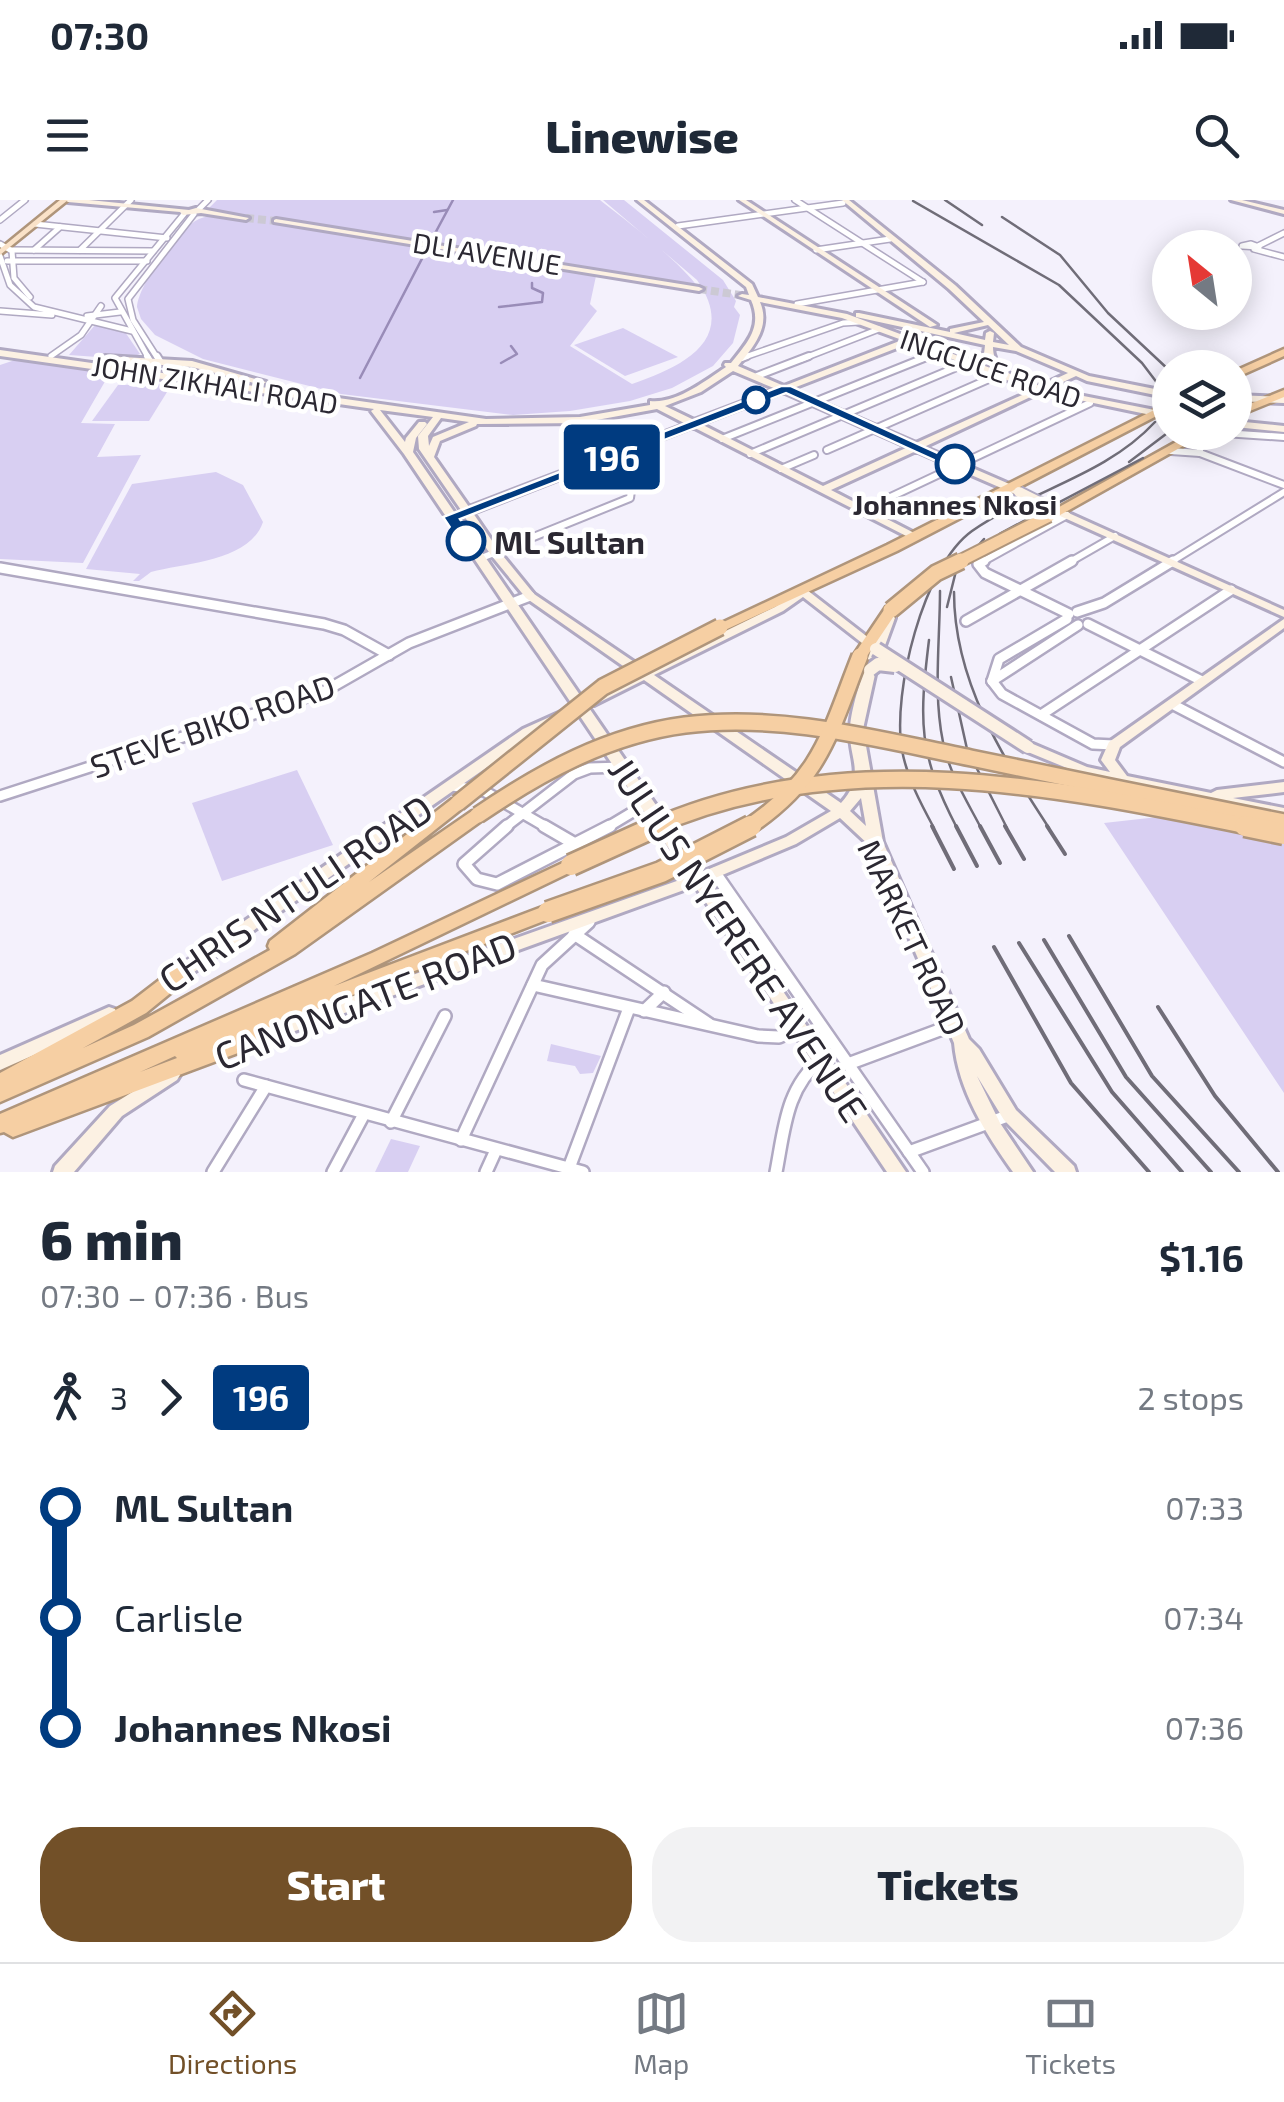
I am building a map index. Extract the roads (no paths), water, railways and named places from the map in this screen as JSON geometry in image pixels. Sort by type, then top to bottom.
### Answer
[{"type":"highway","points":[[1252,367],[1284,352]]},
{"type":"highway","points":[[1252,405],[1284,396]]},
{"type":"highway","points":[[256,966],[456,794],[603,687],[720,627],[803,592],[1014,490],[1150,413]]},
{"type":"highway","points":[[115,1076],[696,856],[771,810],[805,778],[822,754],[891,610],[936,573],[1171,451]]},
{"type":"highway","points":[[0,1093],[140,1031],[334,920],[528,780],[599,745],[672,725],[760,720],[822,728],[1284,822]]},
{"type":"highway","points":[[0,1127],[455,923],[636,832],[728,801],[800,786],[886,778],[961,778],[1044,787],[1284,834]]},
{"type":"highway","points":[[0,1083],[126,1015],[182,973]]},
{"type":"highway","points":[[0,1127],[36,1121],[258,1037]]},
{"type":"main road","points":[[6,255],[35,224],[66,200],[128,203],[246,218]]},
{"type":"main road","points":[[631,200],[673,226]]},
{"type":"main road","points":[[435,415],[486,422],[580,420],[698,390],[742,358],[760,326],[749,295],[640,200]]},
{"type":"main road","points":[[742,200],[939,330]]},
{"type":"main road","points":[[1234,200],[1284,210]]},
{"type":"main road","points":[[1251,200],[1284,210]]},
{"type":"main road","points":[[842,201],[1018,349]]},
{"type":"main road","points":[[186,224],[221,215]]},
{"type":"main road","name":"DLI AVENUE","points":[[276,221],[698,288]]},
{"type":"main road","points":[[947,287],[990,332],[988,354],[1001,376]]},
{"type":"main road","points":[[749,295],[951,332],[1018,349],[1070,373],[1152,401]]},
{"type":"main road","points":[[730,366],[752,326],[749,295]]},
{"type":"main road","name":"INGCUCE ROAD","points":[[749,295],[834,313],[1036,388],[1150,413]]},
{"type":"main road","points":[[908,310],[915,319],[914,333],[920,345]]},
{"type":"main road","points":[[951,332],[984,324]]},
{"type":"main road","points":[[451,517],[908,340]]},
{"type":"main road","name":"JOHN ZIKHALI ROAD","points":[[0,352],[200,365],[252,380],[435,415]]},
{"type":"main road","name":"JOHN ZIKHALI ROAD","points":[[0,352],[435,415]]},
{"type":"main road","points":[[155,361],[169,376]]},
{"type":"main road","points":[[730,366],[876,428],[1284,614]]},
{"type":"main road","points":[[818,488],[1070,373]]},
{"type":"main road","points":[[242,386],[252,380]]},
{"type":"main road","points":[[1252,399],[1265,399]]},
{"type":"main road","points":[[408,452],[411,438],[435,415],[540,419],[654,404],[914,537]]},
{"type":"main road","name":"JULIUS NYERERE AVENUE","points":[[372,408],[384,416],[646,804],[707,876],[800,1028],[897,1172]]},
{"type":"main road","points":[[428,457],[422,439],[435,415]]},
{"type":"main road","points":[[428,457],[432,443],[440,436],[486,422]]},
{"type":"main road","points":[[1252,426],[1284,429]]},
{"type":"main road","name":"MARKET ROAD","points":[[428,457],[534,599],[839,810],[876,844],[962,1044],[973,1054],[1001,1118],[1067,1172]]},
{"type":"main road","points":[[429,484],[444,481]]},
{"type":"main road","points":[[803,592],[907,670],[1054,760],[1124,780],[1284,813]]},
{"type":"main road","name":"CHRIS NTULI ROAD","points":[[0,1063],[88,1025],[182,973],[456,794],[528,732],[780,609],[803,592]]},
{"type":"main road","points":[[517,616],[534,599]]},
{"type":"main road","points":[[1124,780],[1108,760],[1114,745],[1284,623]]},
{"type":"main road","points":[[872,645],[856,741],[876,844]]},
{"type":"main road","points":[[870,670],[888,664],[907,670]]},
{"type":"main road","points":[[839,810],[859,790],[862,764]]},
{"type":"main road","points":[[1199,796],[1284,787]]},
{"type":"main road","name":"CANONGATE ROAD","points":[[62,1172],[102,1123],[137,1094],[258,1037],[707,876],[787,842],[839,810]]},
{"type":"main road","points":[[1001,1118],[1024,1172]]},
{"type":"street","points":[[0,220],[25,200]]},
{"type":"street","points":[[155,361],[130,312],[128,299],[186,224],[199,200]]},
{"type":"street","points":[[155,361],[132,331],[115,298],[153,251],[208,200]]},
{"type":"street","points":[[795,200],[923,282],[797,304]]},
{"type":"street","points":[[673,226],[842,201]]},
{"type":"street","points":[[69,262],[128,203]]},
{"type":"street","points":[[35,224],[175,238]]},
{"type":"street","points":[[34,250],[60,227]]},
{"type":"street","points":[[1284,234],[1256,247],[1284,258]]},
{"type":"street","points":[[816,250],[864,243],[899,249]]},
{"type":"street","points":[[6,255],[34,250],[153,251]]},
{"type":"street","points":[[6,255],[69,262],[154,262]]},
{"type":"street","points":[[6,255],[9,276],[24,295],[58,314]]},
{"type":"street","points":[[121,287],[134,288]]},
{"type":"street","points":[[66,354],[101,306]]},
{"type":"street","points":[[0,311],[95,318],[132,331]]},
{"type":"street","points":[[95,318],[120,312]]},
{"type":"street","points":[[742,358],[843,323],[860,322]]},
{"type":"street","points":[[757,376],[879,329]]},
{"type":"street","points":[[722,439],[938,352]]},
{"type":"street","points":[[750,454],[988,354]]},
{"type":"street","points":[[827,450],[1001,376]]},
{"type":"street","points":[[863,510],[1090,402]]},
{"type":"street","points":[[1200,453],[1200,445],[1224,433],[1284,437]]},
{"type":"street","points":[[1171,451],[1200,453],[1284,489]]},
{"type":"street","points":[[781,469],[814,455]]},
{"type":"street","points":[[479,560],[630,498],[632,494],[626,487],[589,466]]},
{"type":"street","points":[[1114,745],[1098,746],[996,690],[992,681],[997,661],[1071,615],[1104,603],[1284,489]]},
{"type":"street","points":[[1057,513],[978,564],[985,572],[1202,681]]},
{"type":"street","points":[[966,621],[1115,536]]},
{"type":"street","points":[[0,568],[324,624],[344,630],[388,655]]},
{"type":"street","points":[[1040,715],[1231,590]]},
{"type":"street","name":"STEVE BIKO ROAD","points":[[0,796],[324,691],[388,655],[508,604],[534,599]]},
{"type":"street","points":[[992,681],[1085,623],[1104,603]]},
{"type":"street","points":[[1027,642],[1040,650]]},
{"type":"street","points":[[997,661],[1010,668]]},
{"type":"street","points":[[1172,704],[1284,762]]},
{"type":"street","points":[[622,767],[578,772],[465,860],[466,868],[473,876],[496,884],[646,804]]},
{"type":"street","points":[[456,794],[484,791],[574,844]]},
{"type":"street","points":[[707,876],[848,1064],[923,1172]]},
{"type":"street","points":[[461,1140],[550,954],[596,916]]},
{"type":"street","points":[[574,934],[712,1026]]},
{"type":"street","points":[[533,985],[769,1038],[800,1028]]},
{"type":"street","points":[[644,1011],[664,992]]},
{"type":"street","points":[[244,1080],[576,1170],[629,1008]]},
{"type":"street","points":[[391,1122],[445,1016]]},
{"type":"street","points":[[848,1064],[953,1024]]},
{"type":"street","points":[[776,1172],[796,1086],[803,1073],[821,1060]]},
{"type":"street","points":[[213,1172],[266,1086]]},
{"type":"street","points":[[333,1172],[364,1114]]},
{"type":"street","points":[[909,1152],[1001,1118]]},
{"type":"street","points":[[486,1172],[496,1150]]},
{"type":"waterway","points":[[432,239],[453,200]]},
{"type":"waterway","points":[[434,212],[447,210]]},
{"type":"waterway","points":[[360,378],[427,249]]},
{"type":"waterway","points":[[499,307],[542,302],[543,293],[532,288],[532,283]]},
{"type":"waterway","points":[[501,363],[517,354],[511,346]]},
{"type":"tunnel","points":[[246,218],[276,221]]},
{"type":"tunnel","points":[[699,289],[740,295]]},
{"type":"railway","points":[[945,200],[982,225]]},
{"type":"railway","points":[[913,201],[1059,285],[1152,376]]},
{"type":"railway","points":[[1002,217],[1060,255],[1108,313],[1152,354]]},
{"type":"railway","points":[[934,828],[907,771],[900,726],[915,632],[939,572],[972,531],[1114,456],[1152,425]]},
{"type":"railway","points":[[1129,462],[1152,445]]},
{"type":"railway","points":[[979,551],[1001,533],[1143,458]]},
{"type":"railway","points":[[947,607],[956,571],[984,539]]},
{"type":"railway","points":[[940,591],[938,686],[943,742],[954,776],[981,828]]},
{"type":"railway","points":[[954,592],[956,625],[972,687],[998,745],[1049,828]]},
{"type":"railway","points":[[929,640],[925,737],[935,779],[956,826]]},
{"type":"railway","points":[[951,677],[967,749],[1007,828]]},
{"type":"railway","points":[[932,826],[954,869]]},
{"type":"railway","points":[[956,826],[977,866]]},
{"type":"railway","points":[[980,826],[1000,863]]},
{"type":"railway","points":[[1005,826],[1024,859]]},
{"type":"railway","points":[[1047,826],[1065,854]]},
{"type":"railway","points":[[1069,936],[1152,1076],[1239,1172]]},
{"type":"railway","points":[[1044,940],[1126,1077],[1211,1172]]},
{"type":"railway","points":[[1019,943],[1112,1092],[1182,1172]]},
{"type":"railway","points":[[994,947],[1071,1083],[1149,1172]]},
{"type":"railway","points":[[1158,1007],[1215,1096],[1278,1172]]},
{"type":"place","name":"Johannes Nkosi","points":[[955,464]]},
{"type":"place","name":"ML Sultan","points":[[466,541]]}]
